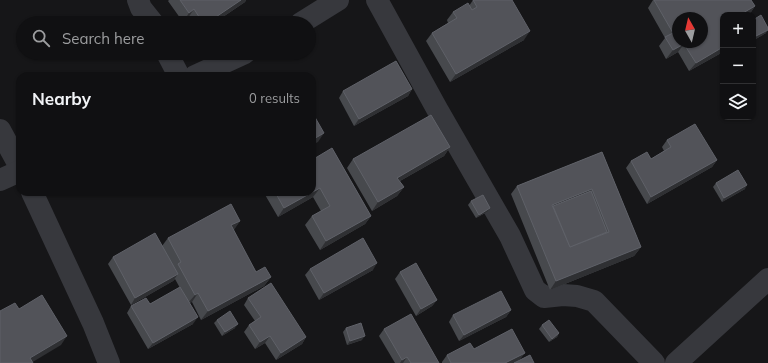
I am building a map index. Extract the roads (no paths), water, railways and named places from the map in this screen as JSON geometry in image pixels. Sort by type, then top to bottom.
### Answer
[{"type":"street","points":[[138,0],[141,8],[147,16]]},
{"type":"street","points":[[312,16],[338,0]]},
{"type":"street","points":[[377,0],[437,109],[510,236],[534,290],[544,297],[563,294],[594,301],[654,363]]},
{"type":"street","points":[[171,60],[177,72]]},
{"type":"street","points":[[204,72],[230,60]]},
{"type":"street","points":[[0,130],[16,160]]},
{"type":"street","points":[[0,180],[16,173]]},
{"type":"street","points":[[34,196],[93,323],[109,363]]},
{"type":"street","points":[[676,363],[768,279]]}]
